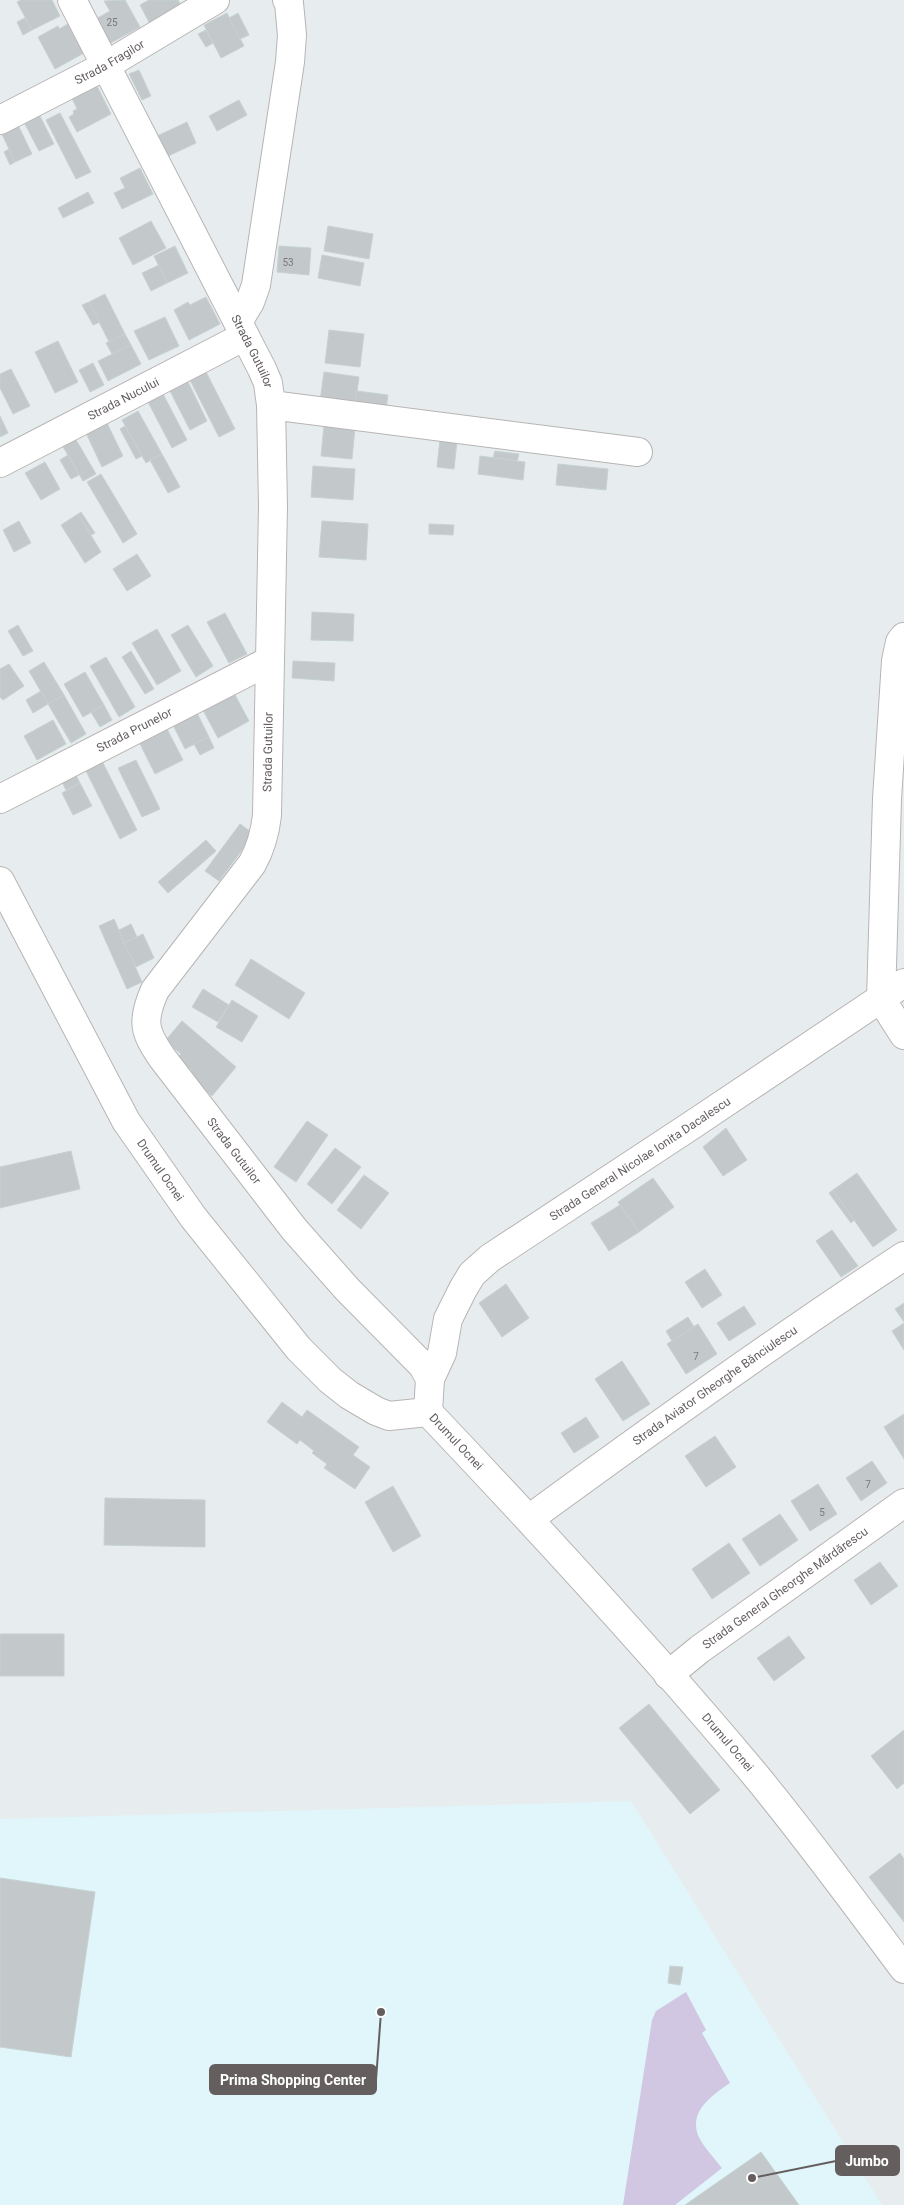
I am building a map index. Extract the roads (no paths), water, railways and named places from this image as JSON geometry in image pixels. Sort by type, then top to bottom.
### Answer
[{"type":"street","name":"Strada Gutuilor","points":[[72,0],[242,329],[268,383],[271,405],[272,506],[267,815],[261,848],[252,864],[155,990],[146,1014],[146,1027],[151,1042],[163,1059],[294,1229],[347,1289],[423,1366],[430,1378]]},
{"type":"street","name":"Strada Fragilor","points":[[0,120],[105,66],[215,0]]},
{"type":"street","points":[[242,329],[256,285],[290,62],[292,35],[287,0]]},
{"type":"street","name":"Strada Nucului","points":[[0,463],[242,329]]},
{"type":"street","points":[[271,405],[638,452]]},
{"type":"street","points":[[904,637],[900,642],[896,661],[896,799],[881,999],[904,1035]]},
{"type":"street","name":"Strada Prunelor","points":[[0,799],[269,660]]},
{"type":"street","name":"Drumul Ocnei","points":[[0,881],[126,1121],[193,1217],[299,1349],[343,1390],[376,1411],[389,1416],[428,1412],[668,1674],[752,1772],[904,1968]]},
{"type":"street","name":"Strada General Nicolae Ionita Dacalescu","points":[[430,1378],[442,1353],[448,1319],[472,1274],[490,1258],[904,983]]},
{"type":"street","name":"Strada Aviator Gheorghe Bănciulescu","points":[[528,1519],[738,1369],[904,1256]]},
{"type":"street","points":[[428,1412],[430,1378]]},
{"type":"street","name":"Strada General Gheorghe Mărdărescu","points":[[668,1674],[904,1503]]},
{"type":"place","name":"Prima Shopping Center","points":[[381,2012]]},
{"type":"place","name":"Jumbo","points":[[752,2178]]}]
